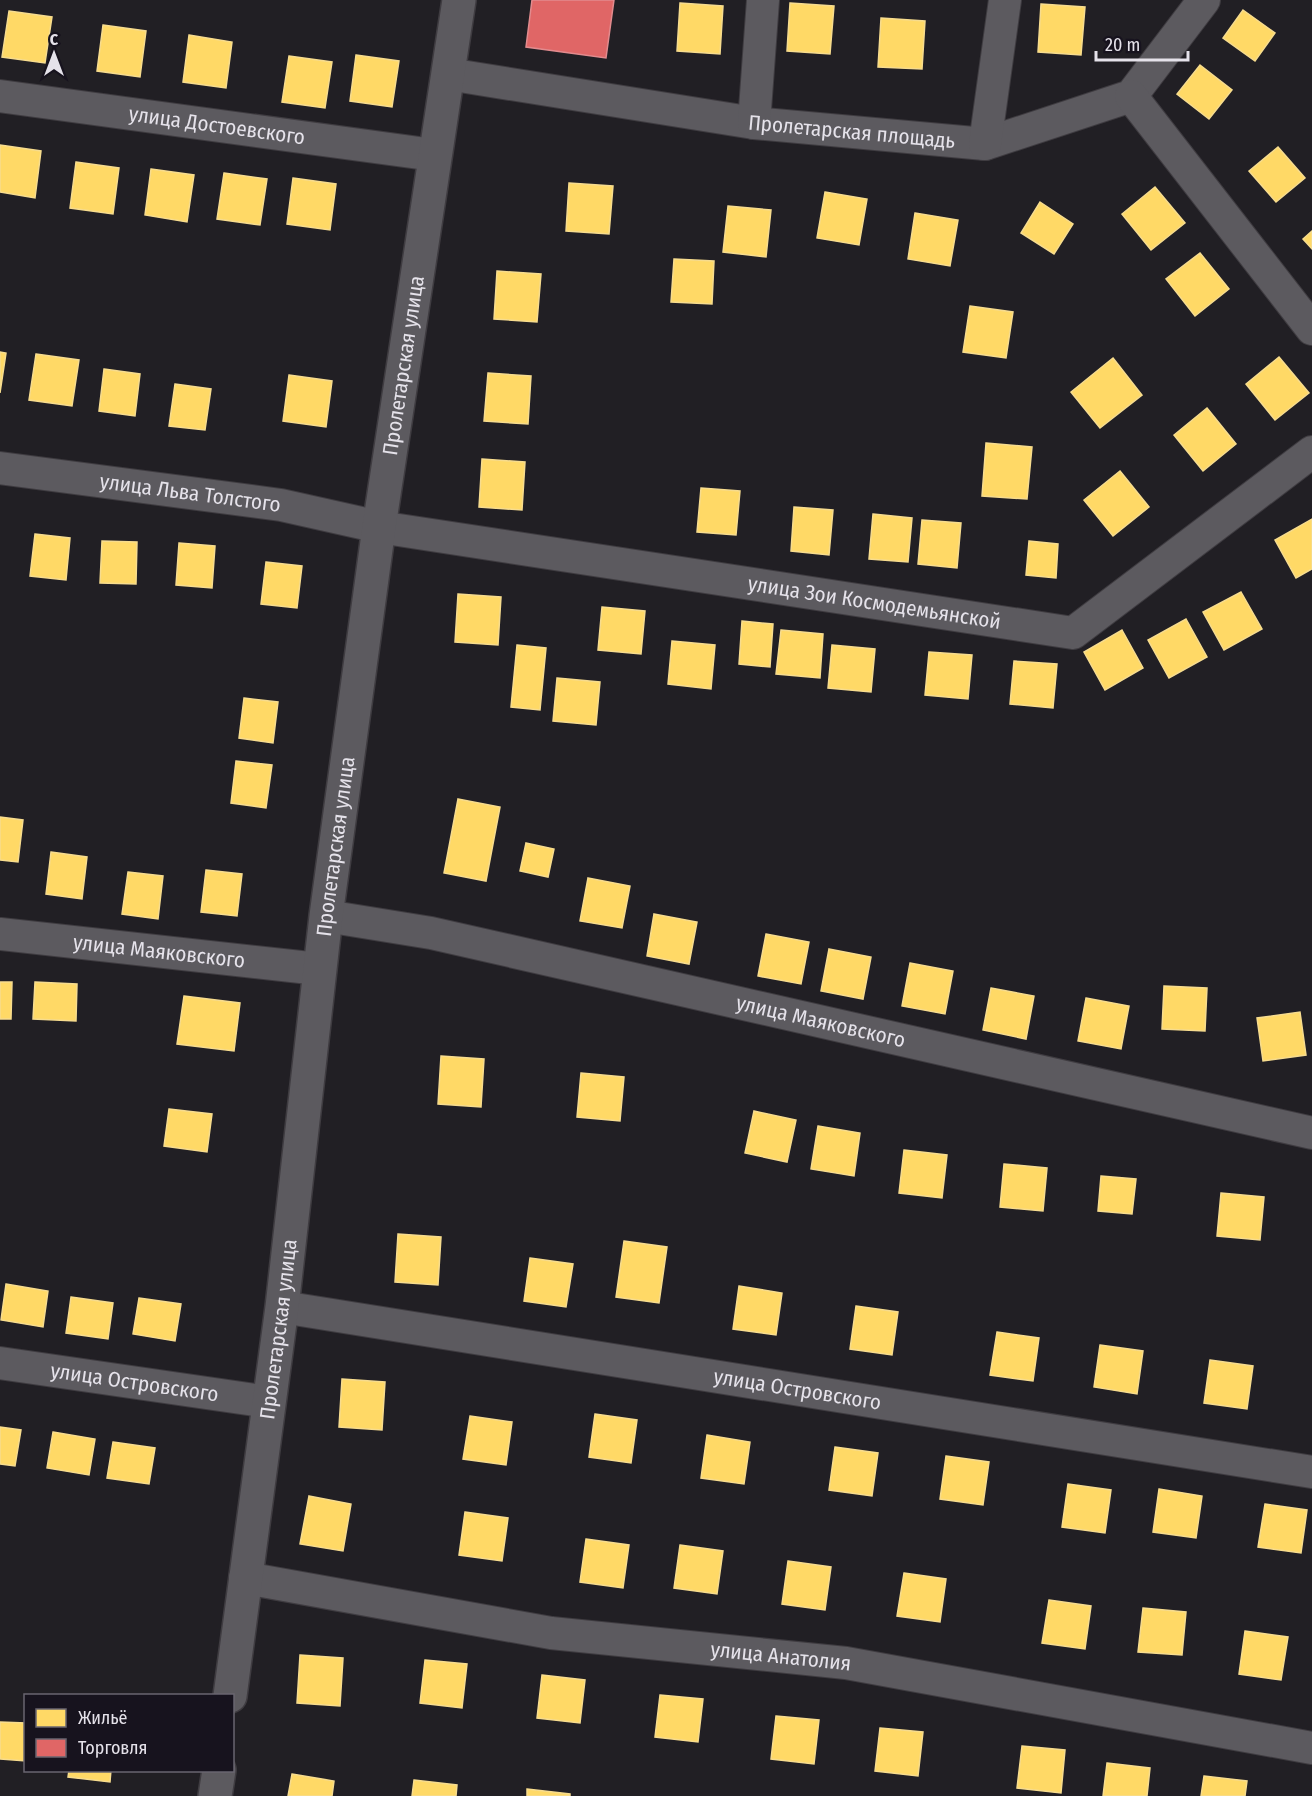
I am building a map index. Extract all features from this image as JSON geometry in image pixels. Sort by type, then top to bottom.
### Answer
[{"type":"street","name":"Пролетарская улица","points":[[230,1694],[282,1307],[326,916],[434,155],[459,0]]},
{"type":"street","points":[[754,123],[763,0]]},
{"type":"street","points":[[985,144],[1005,0]]},
{"type":"street","points":[[1204,0],[1131,96],[1312,329]]},
{"type":"street","name":"Пролетарская площадь","points":[[448,74],[754,123],[985,144],[1131,96]]},
{"type":"street","name":"улица Достоевского","points":[[0,96],[434,155]]},
{"type":"street","name":"улица Зои Космодемьянской","points":[[380,527],[1073,633],[1312,452]]},
{"type":"street","name":"улица Льва Толстого","points":[[0,468],[281,505],[380,527]]},
{"type":"street","name":"улица Маяковского","points":[[326,916],[431,933],[1312,1133]]},
{"type":"street","name":"улица Маяковского","points":[[0,934],[319,969]]},
{"type":"street","name":"улица Островского","points":[[282,1307],[1312,1472]]},
{"type":"street","name":"улица Островского","points":[[0,1364],[269,1402]]},
{"type":"street","name":"улица Анатолия","points":[[246,1578],[551,1633],[846,1663],[1312,1748]]},
{"type":"street","points":[[215,1796],[219,1772]]},
{"type":"building: Жильё","points":[[680,3],[723,6],[720,54],[677,51]]},
{"type":"building: Жильё","points":[[790,3],[834,6],[830,54],[787,51]]},
{"type":"building: Жильё","points":[[1041,4],[1085,7],[1081,55],[1038,52]]},
{"type":"building: Жильё","points":[[1243,10],[1275,33],[1255,61],[1223,38]]},
{"type":"building: Жильё","points":[[9,11],[52,17],[45,63],[2,57]]},
{"type":"building: Жильё","points":[[881,18],[925,21],[922,69],[878,67]]},
{"type":"building: Жильё","points":[[103,25],[146,31],[140,77],[97,71]]},
{"type":"building: Жильё","points":[[189,35],[232,42],[226,88],[183,82]]},
{"type":"building: Жильё","points":[[356,55],[399,61],[392,107],[350,101]]},
{"type":"building: Жильё","points":[[289,56],[332,62],[325,108],[282,102]]},
{"type":"building: Жильё","points":[[1200,65],[1232,90],[1209,119],[1177,94]]},
{"type":"building: Жильё","points":[[0,145],[41,151],[35,198],[0,192]]},
{"type":"building: Жильё","points":[[1278,147],[1305,178],[1276,202],[1249,171]]},
{"type":"building: Жильё","points":[[76,162],[119,168],[113,214],[70,208]]},
{"type":"building: Жильё","points":[[151,169],[194,175],[187,222],[145,215]]},
{"type":"building: Жильё","points":[[224,173],[267,179],[260,225],[217,219]]},
{"type":"building: Жильё","points":[[293,178],[336,184],[330,230],[287,224]]},
{"type":"building: Жильё","points":[[569,183],[613,186],[609,234],[566,231]]},
{"type":"building: Жильё","points":[[1155,187],[1185,223],[1151,250],[1122,214]]},
{"type":"building: Жильё","points":[[825,192],[867,199],[859,245],[817,238]]},
{"type":"building: Жильё","points":[[1040,202],[1073,224],[1054,254],[1021,233]]},
{"type":"building: Жильё","points":[[728,206],[771,210],[766,257],[723,252]]},
{"type":"building: Жильё","points":[[915,213],[958,220],[950,266],[908,259]]},
{"type":"building: Жильё","points":[[1312,231],[1312,249],[1303,239]]},
{"type":"building: Жильё","points":[[1200,253],[1229,289],[1195,316],[1166,279]]},
{"type":"building: Жильё","points":[[674,259],[714,261],[712,304],[671,302]]},
{"type":"building: Жильё","points":[[497,271],[541,274],[537,322],[494,319]]},
{"type":"building: Жильё","points":[[970,306],[1013,312],[1006,358],[963,352]]},
{"type":"building: Жильё","points":[[0,352],[6,353],[0,393]]},
{"type":"building: Жильё","points":[[36,354],[79,360],[72,406],[29,400]]},
{"type":"building: Жильё","points":[[1279,357],[1309,393],[1275,420],[1246,384]]},
{"type":"building: Жильё","points":[[1113,358],[1142,395],[1100,428],[1071,392]]},
{"type":"building: Жильё","points":[[104,369],[140,374],[135,416],[99,411]]},
{"type":"building: Жильё","points":[[488,373],[531,376],[528,424],[484,421]]},
{"type":"building: Жильё","points":[[289,375],[332,381],[326,427],[283,421]]},
{"type":"building: Жильё","points":[[175,384],[211,389],[205,430],[169,426]]},
{"type":"building: Жильё","points":[[1207,408],[1236,444],[1203,471],[1174,435]]},
{"type":"building: Жильё","points":[[986,443],[1032,447],[1027,499],[982,496]]},
{"type":"building: Жильё","points":[[482,459],[525,462],[522,510],[479,507]]},
{"type":"building: Жильё","points":[[1120,471],[1149,507],[1113,536],[1084,500]]},
{"type":"building: Жильё","points":[[701,488],[740,491],[736,535],[697,532]]},
{"type":"building: Жильё","points":[[794,507],[833,510],[829,555],[791,551]]},
{"type":"building: Жильё","points":[[873,514],[912,518],[908,562],[869,559]]},
{"type":"building: Жильё","points":[[1312,519],[1312,569],[1296,578],[1275,540]]},
{"type":"building: Жильё","points":[[922,520],[961,523],[957,568],[918,564]]},
{"type":"building: Жильё","points":[[35,534],[70,538],[66,580],[30,576]]},
{"type":"building: Жильё","points":[[102,541],[137,542],[136,584],[100,583]]},
{"type":"building: Жильё","points":[[1029,541],[1058,544],[1056,578],[1026,575]]},
{"type":"building: Жильё","points":[[179,543],[215,546],[212,588],[176,585]]},
{"type":"building: Жильё","points":[[266,562],[302,566],[297,608],[261,604]]},
{"type":"building: Жильё","points":[[1241,592],[1262,629],[1224,650],[1203,612]]},
{"type":"building: Жильё","points":[[458,594],[501,597],[498,645],[455,642]]},
{"type":"building: Жильё","points":[[602,607],[645,611],[641,654],[598,650]]},
{"type":"building: Жильё","points":[[1186,619],[1207,657],[1169,678],[1148,640]]},
{"type":"building: Жильё","points":[[742,621],[773,624],[770,667],[739,664]]},
{"type":"building: Жильё","points":[[781,630],[823,634],[820,678],[776,674]]},
{"type":"building: Жильё","points":[[1122,630],[1143,668],[1105,690],[1084,652]]},
{"type":"building: Жильё","points":[[672,641],[715,645],[711,689],[668,684]]},
{"type":"building: Жильё","points":[[517,645],[546,648],[540,710],[511,707]]},
{"type":"building: Жильё","points":[[832,645],[875,649],[871,692],[828,688]]},
{"type":"building: Жильё","points":[[929,652],[972,655],[968,699],[925,695]]},
{"type":"building: Жильё","points":[[1014,661],[1057,664],[1053,708],[1010,704]]},
{"type":"building: Жильё","points":[[557,678],[600,682],[596,725],[553,721]]},
{"type":"building: Жильё","points":[[244,698],[278,702],[273,743],[239,738]]},
{"type":"building: Жильё","points":[[236,761],[272,765],[266,808],[231,803]]},
{"type":"building: Жильё","points":[[458,799],[500,807],[486,881],[444,873]]},
{"type":"building: Жильё","points":[[0,817],[23,820],[18,862],[0,860]]},
{"type":"building: Жильё","points":[[526,843],[554,849],[548,877],[520,871]]},
{"type":"building: Жильё","points":[[51,852],[87,857],[82,899],[46,894]]},
{"type":"building: Жильё","points":[[206,870],[242,874],[237,916],[201,912]]},
{"type":"building: Жильё","points":[[128,872],[163,876],[158,919],[122,914]]},
{"type":"building: Жильё","points":[[588,878],[630,886],[622,928],[580,921]]},
{"type":"building: Жильё","points":[[654,914],[697,922],[689,964],[647,956]]},
{"type":"building: Жильё","points":[[766,934],[809,942],[801,984],[758,976]]},
{"type":"building: Жильё","points":[[829,949],[871,957],[863,999],[821,991]]},
{"type":"building: Жильё","points":[[910,963],[953,971],[945,1014],[902,1006]]},
{"type":"building: Жильё","points":[[0,982],[12,982],[11,1019],[0,1019]]},
{"type":"building: Жильё","points":[[35,982],[77,984],[76,1021],[33,1019]]},
{"type":"building: Жильё","points":[[1164,986],[1207,988],[1205,1031],[1162,1029]]},
{"type":"building: Жильё","points":[[991,988],[1034,996],[1026,1039],[983,1030]]},
{"type":"building: Жильё","points":[[184,996],[240,1003],[234,1051],[177,1044]]},
{"type":"building: Жильё","points":[[1086,998],[1129,1006],[1121,1049],[1078,1041]]},
{"type":"building: Жильё","points":[[1300,1012],[1306,1055],[1263,1061],[1257,1018]]},
{"type":"building: Жильё","points":[[441,1056],[484,1059],[481,1107],[438,1104]]},
{"type":"building: Жильё","points":[[581,1073],[624,1077],[620,1121],[577,1117]]},
{"type":"building: Жильё","points":[[169,1109],[212,1114],[207,1152],[164,1146]]},
{"type":"building: Жильё","points":[[754,1111],[796,1120],[787,1162],[745,1153]]},
{"type":"building: Жильё","points":[[818,1126],[860,1133],[854,1176],[811,1169]]},
{"type":"building: Жильё","points":[[904,1150],[947,1155],[942,1198],[899,1193]]},
{"type":"building: Жильё","points":[[1004,1164],[1047,1168],[1043,1211],[1000,1207]]},
{"type":"building: Жильё","points":[[1101,1176],[1136,1179],[1132,1214],[1098,1211]]},
{"type":"building: Жильё","points":[[1221,1193],[1264,1197],[1260,1240],[1217,1236]]},
{"type":"building: Жильё","points":[[398,1234],[441,1237],[438,1285],[395,1282]]},
{"type":"building: Жильё","points":[[624,1241],[667,1247],[659,1303],[616,1297]]},
{"type":"building: Жильё","points":[[530,1258],[573,1264],[566,1307],[524,1301]]},
{"type":"building: Жильё","points":[[6,1284],[48,1291],[43,1327],[1,1320]]},
{"type":"building: Жильё","points":[[739,1286],[782,1293],[776,1335],[733,1329]]},
{"type":"building: Жильё","points":[[71,1297],[113,1303],[108,1339],[66,1333]]},
{"type":"building: Жильё","points":[[139,1298],[181,1304],[175,1341],[133,1334]]},
{"type":"building: Жильё","points":[[856,1306],[898,1312],[892,1355],[850,1349]]},
{"type":"building: Жильё","points":[[997,1332],[1039,1338],[1033,1381],[990,1375]]},
{"type":"building: Жильё","points":[[1100,1345],[1143,1351],[1137,1394],[1094,1387]]},
{"type":"building: Жильё","points":[[1210,1360],[1253,1366],[1247,1409],[1204,1403]]},
{"type":"building: Жильё","points":[[342,1379],[385,1382],[382,1430],[339,1427]]},
{"type":"building: Жильё","points":[[595,1414],[637,1420],[631,1463],[589,1457]]},
{"type":"building: Жильё","points":[[470,1416],[512,1422],[506,1465],[463,1459]]},
{"type":"building: Жильё","points":[[0,1427],[21,1430],[15,1466],[0,1464]]},
{"type":"building: Жильё","points":[[53,1432],[95,1439],[89,1475],[47,1468]]},
{"type":"building: Жильё","points":[[707,1435],[750,1442],[744,1484],[701,1478]]},
{"type":"building: Жильё","points":[[113,1442],[155,1448],[149,1484],[107,1478]]},
{"type":"building: Жильё","points":[[835,1447],[878,1453],[872,1496],[829,1490]]},
{"type":"building: Жильё","points":[[946,1456],[989,1462],[983,1505],[940,1499]]},
{"type":"building: Жильё","points":[[1068,1484],[1111,1490],[1105,1533],[1062,1527]]},
{"type":"building: Жильё","points":[[1159,1489],[1202,1496],[1196,1538],[1153,1532]]},
{"type":"building: Жильё","points":[[309,1496],[351,1504],[343,1551],[300,1544]]},
{"type":"building: Жильё","points":[[1265,1504],[1307,1510],[1301,1553],[1258,1547]]},
{"type":"building: Жильё","points":[[465,1512],[508,1518],[502,1561],[459,1555]]},
{"type":"building: Жильё","points":[[586,1539],[629,1545],[623,1588],[580,1582]]},
{"type":"building: Жильё","points":[[680,1545],[723,1551],[717,1594],[674,1588]]},
{"type":"building: Жильё","points":[[788,1561],[831,1567],[825,1610],[782,1604]]},
{"type":"building: Жильё","points":[[904,1573],[946,1579],[940,1622],[897,1616]]},
{"type":"building: Жильё","points":[[1049,1600],[1091,1606],[1085,1649],[1042,1643]]},
{"type":"building: Жильё","points":[[1143,1608],[1186,1612],[1182,1655],[1138,1652]]},
{"type":"building: Жильё","points":[[1245,1631],[1288,1637],[1281,1680],[1239,1674]]},
{"type":"building: Жильё","points":[[300,1655],[343,1658],[340,1706],[297,1703]]},
{"type":"building: Жильё","points":[[425,1660],[467,1664],[462,1708],[420,1703]]},
{"type":"building: Жильё","points":[[542,1675],[585,1680],[580,1723],[537,1718]]},
{"type":"building: Жильё","points":[[660,1695],[703,1699],[698,1742],[655,1737]]},
{"type":"building: Жильё","points":[[776,1716],[819,1720],[814,1764],[771,1759]]},
{"type":"building: Жильё","points":[[0,1722],[24,1723],[24,1761],[0,1759]]},
{"type":"building: Жильё","points":[[880,1728],[923,1732],[918,1776],[875,1771]]},
{"type":"building: Жильё","points":[[1022,1746],[1065,1750],[1061,1793],[1017,1788]]},
{"type":"building: Жильё","points":[[1107,1763],[1150,1768],[1147,1796],[1103,1796]]},
{"type":"building: Жильё","points":[[69,1772],[111,1772],[110,1782],[68,1777]]},
{"type":"building: Жильё","points":[[292,1774],[334,1781],[332,1796],[288,1796]]},
{"type":"building: Жильё","points":[[1204,1776],[1247,1781],[1245,1796],[1201,1796]]},
{"type":"building: Жильё","points":[[414,1780],[457,1785],[456,1796],[412,1796]]},
{"type":"building: Жильё","points":[[527,1789],[570,1794],[570,1796],[527,1796]]},
{"type":"building: Торговля","points":[[532,0],[614,0],[606,58],[526,47]]}]
